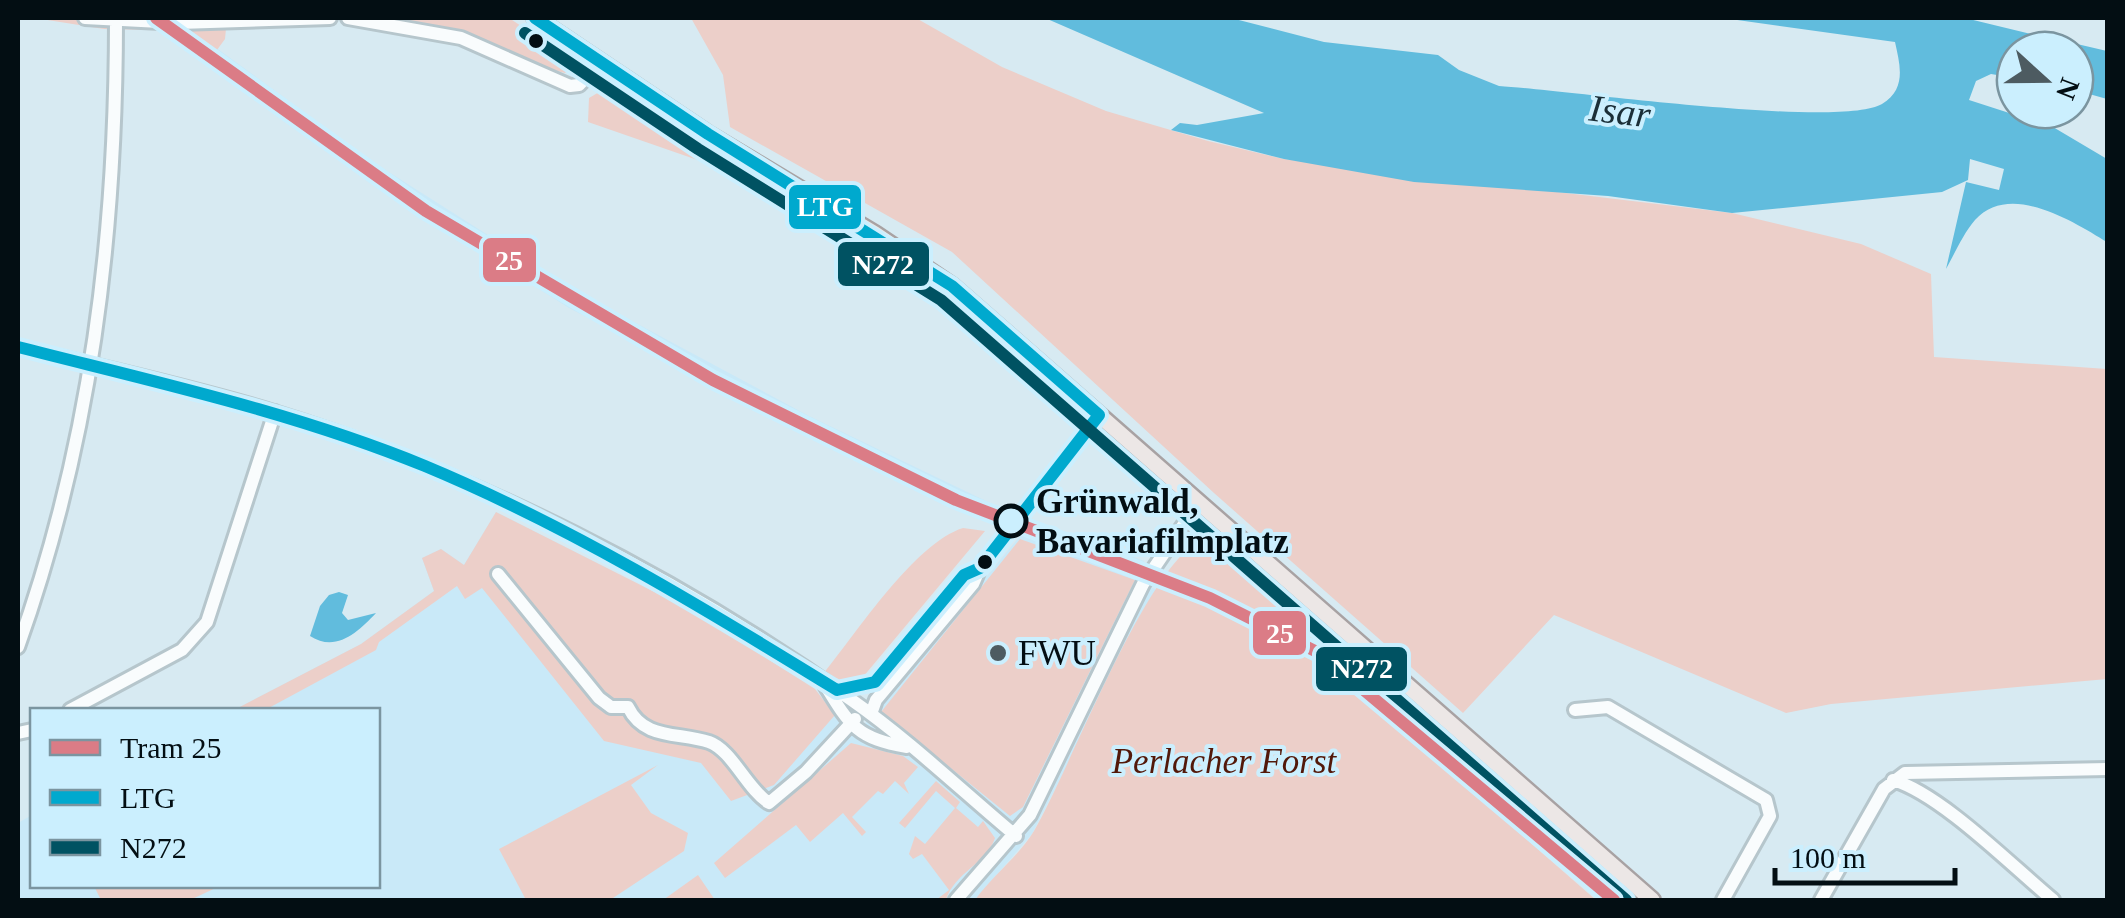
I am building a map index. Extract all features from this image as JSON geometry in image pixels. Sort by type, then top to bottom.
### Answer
[{"type":"main road","points":[[535,18],[708,134],[952,286],[1652,900]]},
{"type":"street","points":[[85,18],[330,18]]},
{"type":"street","points":[[348,18],[461,38],[570,86],[579,85],[601,62]]},
{"type":"street","points":[[18,647],[64,505],[92,366],[111,204],[116,20]]},
{"type":"street","points":[[18,347],[275,412],[426,467],[559,528],[674,589],[852,700],[1016,836]]},
{"type":"street","points":[[871,714],[876,700],[973,584],[980,568],[1093,410]]},
{"type":"street","points":[[74,708],[182,650],[207,622],[275,412]]},
{"type":"street","points":[[956,900],[1016,836],[1143,584],[1199,502]]},
{"type":"street","points":[[830,686],[876,682],[964,575],[980,568]]},
{"type":"street","points":[[498,574],[598,698],[610,706],[628,706],[636,723],[653,732],[714,743],[768,803],[852,722],[852,700]]},
{"type":"street","points":[[830,686],[852,722],[875,740],[910,748]]},
{"type":"street","points":[[1575,710],[1608,707],[1766,800],[1770,816],[1723,900]]},
{"type":"street","points":[[852,722],[892,733]]},
{"type":"street","points":[[1821,900],[1884,789],[1893,780],[1920,772],[2108,769]]},
{"type":"street","points":[[1893,780],[1908,784],[1972,831],[2053,900]]},
{"type":"shaded area","points":[[158,30],[193,31],[373,162],[578,292],[809,416],[1009,512],[1000,522],[949,500],[947,503],[569,308],[371,182]]},
{"type":"shaded area","points":[[496,512],[688,609],[815,689],[855,736],[1033,520],[1144,561],[1135,580],[1157,590],[1032,834],[975,900],[18,900],[18,823],[30,816],[30,888],[380,888],[380,708],[238,708],[361,644],[434,591],[422,558],[441,549],[464,565]]},
{"type":"green space","points":[[35,18],[227,18],[225,39],[206,65],[158,30],[104,29]]},
{"type":"green space","points":[[376,18],[509,18],[571,59],[572,66],[565,73],[460,32]]},
{"type":"green space","points":[[691,18],[916,18],[1002,67],[1106,111],[1208,141],[1284,159],[1732,213],[1861,244],[1931,274],[1934,357],[2107,369],[2107,679],[1831,704],[1786,713],[1554,615],[1463,713],[1214,493],[952,252],[730,127],[723,75]]},
{"type":"green space","points":[[606,88],[616,89],[736,167],[735,173],[588,122],[589,98]]},
{"type":"green space","points":[[496,512],[688,609],[815,689],[835,715],[774,785],[731,801],[701,763],[604,741],[482,588],[465,599],[457,586],[379,642],[376,650],[269,708],[238,708],[361,644],[434,591],[422,558],[441,549],[464,565]]},
{"type":"green space","points":[[963,528],[985,531],[863,677],[845,682],[824,673],[907,570],[926,551]]},
{"type":"green space","points":[[1020,539],[1135,580],[1023,807],[1010,816],[881,712]]},
{"type":"green space","name":"Perlacher Forst","points":[[1199,540],[1216,540],[1324,632],[1322,661],[1596,900],[975,900],[1034,831],[1132,630],[1177,560]]},
{"type":"green space","points":[[851,743],[903,756],[918,767],[904,783],[909,794],[895,781],[883,794],[878,791],[852,817],[866,832],[862,836],[843,813],[810,842],[796,825],[725,878],[714,863]]},
{"type":"green space","points":[[658,765],[631,785],[651,813],[688,833],[684,851],[610,900],[526,900],[499,849]]},
{"type":"green space","points":[[936,781],[960,802],[956,808],[978,827],[983,821],[995,838],[985,854],[956,882],[946,900],[936,900],[949,890],[922,854],[913,859],[909,854],[915,836],[925,844],[955,808],[936,791],[905,828],[899,823]]},
{"type":"green space","points":[[698,875],[715,900],[663,900]]},
{"type":"green space","points":[[95,888],[216,888],[190,900],[101,900]]},
{"type":"water","name":"Isar","points":[[1045,18],[1231,18],[1324,42],[1438,55],[1459,70],[1499,86],[1700,106],[1813,112],[1856,111],[1890,98],[1900,76],[1895,42],[1723,18],[1965,18],[2014,30],[1995,30],[1995,75],[1976,81],[1969,100],[1995,108],[1995,130],[2058,130],[2107,159],[2107,242],[2042,209],[2006,204],[1989,209],[1975,220],[1946,269],[1966,182],[1999,190],[2004,169],[1970,159],[1968,180],[1942,192],[1732,213],[1608,196],[1414,182],[1284,159],[1171,130],[1180,123],[1197,125],[1264,113]]},
{"type":"water","points":[[2095,48],[2107,51],[2107,99],[2095,96]]},
{"type":"water","points":[[329,595],[348,595],[342,613],[348,620],[376,613],[354,633],[338,641],[320,641],[310,636],[320,606]]},
{"type":"tram line","name":"25","points":[[156,18],[426,211],[713,380],[956,500],[1210,598],[1321,654],[1614,900]]},
{"type":"transit line","name":"LTG","points":[[535,18],[708,134],[952,286],[1099,415]]},
{"type":"transit line","name":"N272","points":[[525,33],[698,149],[941,300],[1626,900]]},
{"type":"transit line","name":"LTG","points":[[18,347],[274,414],[425,466],[584,542],[837,690]]},
{"type":"transit line","name":"LTG","points":[[837,690],[875,682],[964,575],[980,568],[1099,415]]},
{"type":"place","name":"Grünwald, Bavariafilmplatz","points":[[1011,521]]},
{"type":"place","name":"FWU","points":[[998,653]]}]
